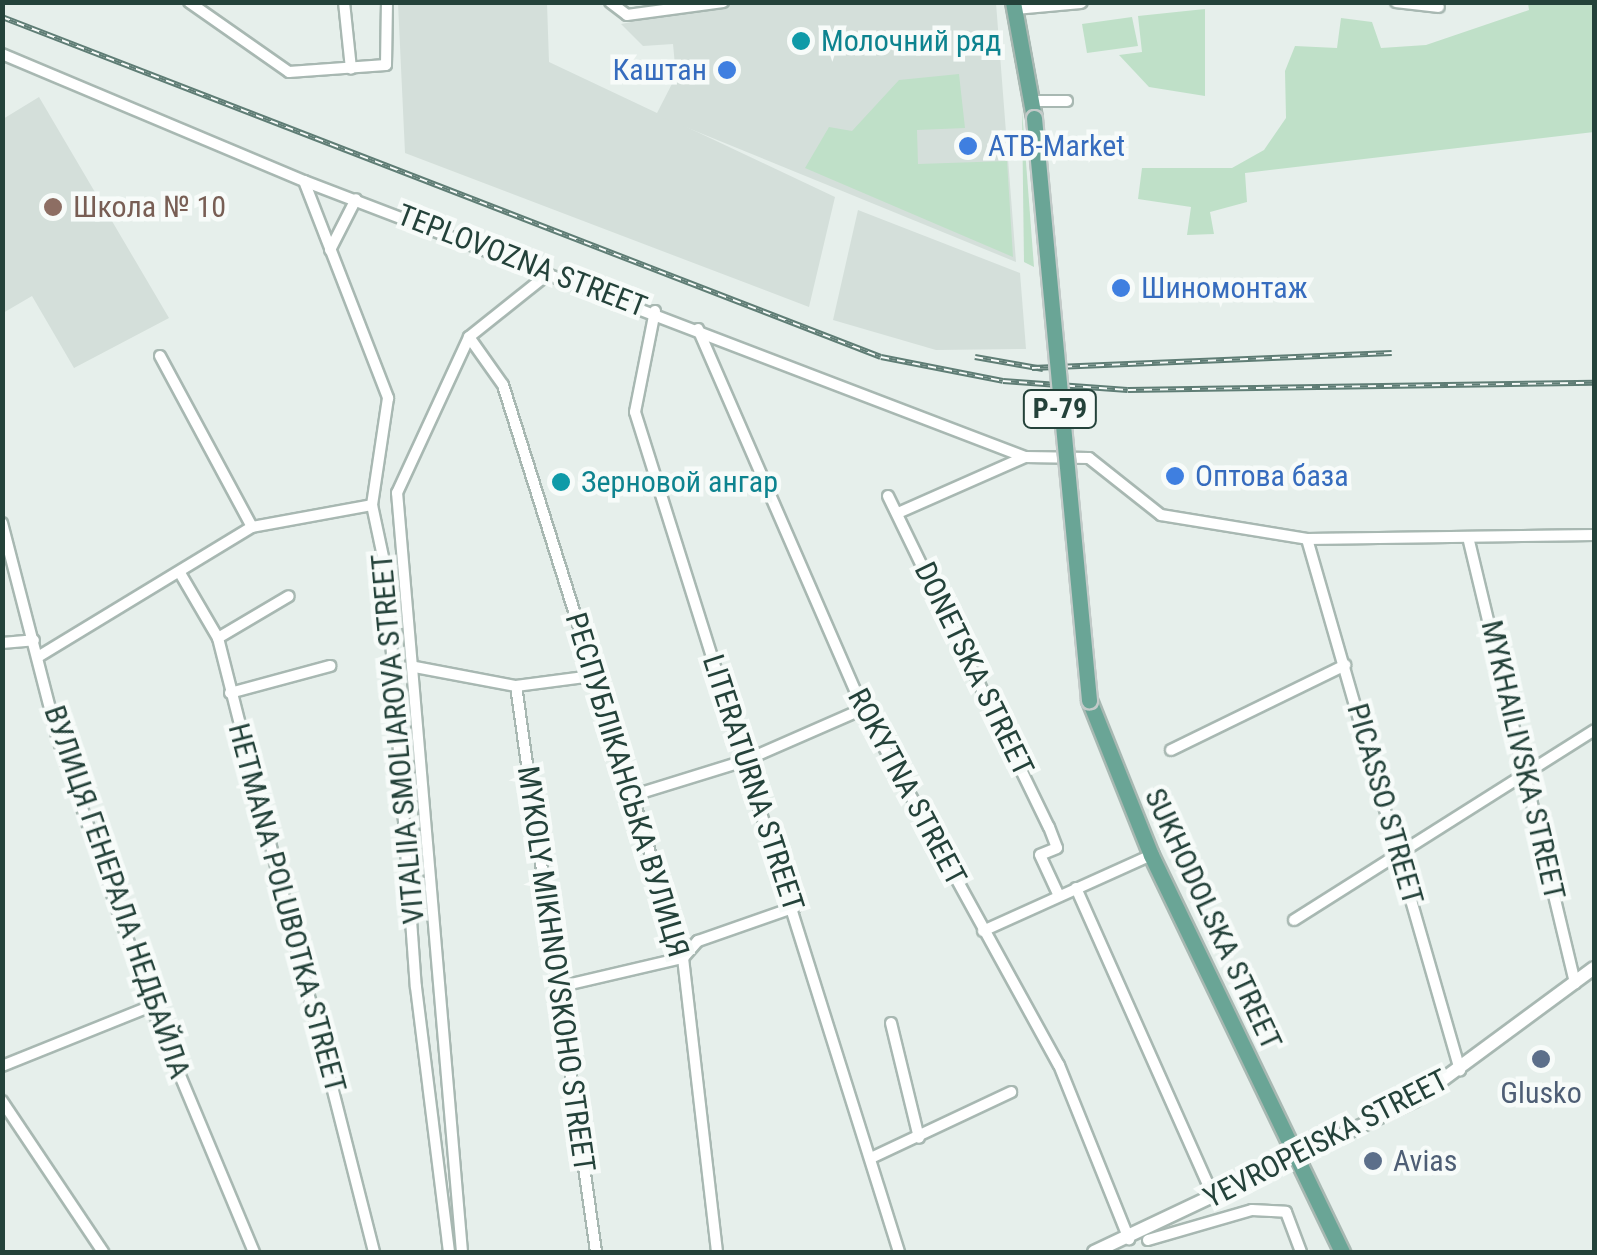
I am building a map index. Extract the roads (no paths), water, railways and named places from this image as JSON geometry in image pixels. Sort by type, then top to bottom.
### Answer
[{"type":"main road","name":"Р-79","points":[[1014,5],[1033,109]]},
{"type":"main road","name":"SUKHODOLSKA STREET","points":[[1033,109],[1089,700],[1151,855],[1294,1158]]},
{"type":"main road","name":"Р-79","points":[[1294,1158],[1342,1252]]},
{"type":"street","points":[[189,2],[289,72],[386,65],[387,2]]},
{"type":"street","points":[[344,2],[350,69]]},
{"type":"street","points":[[610,2],[627,15],[716,4]]},
{"type":"street","points":[[1014,5],[1081,2]]},
{"type":"street","points":[[1396,2],[1439,7]]},
{"type":"street","name":"TEPLOVOZNA STREET","points":[[2,54],[304,181],[655,312],[1025,457]]},
{"type":"street","points":[[1033,109],[1067,101]]},
{"type":"street","name":"VITALIIA SMOLIAROVA STREET","points":[[304,181],[388,398],[372,505],[386,571],[416,988],[449,1252]]},
{"type":"street","points":[[330,250],[356,198]]},
{"type":"street","name":"VITALIIA SMOLIAROVA STREET","points":[[462,1252],[416,667],[397,492],[469,338],[548,274]]},
{"type":"street","name":"LITERATURNA STREET","points":[[655,312],[635,412],[744,761],[795,908],[900,1252]]},
{"type":"street","name":"ROKYTNA STREET","points":[[698,329],[863,709],[1058,1065],[1130,1239]]},
{"type":"street","name":"РЕСПУБЛІКАНСЬКА ВУЛИЦЯ","points":[[469,338],[504,385],[682,958],[717,1252]]},
{"type":"street","points":[[160,356],[252,527]]},
{"type":"street","points":[[898,513],[1025,457],[1042,454],[1089,458],[1161,515],[1307,539],[1594,535]]},
{"type":"street","points":[[888,496],[1058,848],[1040,856],[1058,896]]},
{"type":"street","points":[[38,657],[252,527],[372,505]]},
{"type":"street","name":"ВУЛИЦЯ ГЕНЕРАЛА НЕДБАЙЛА","points":[[2,523],[38,657],[152,1006],[254,1252]]},
{"type":"street","name":"MYKHAILIVSKA STREET","points":[[1468,537],[1528,770],[1575,983]]},
{"type":"street","name":"PICASSO STREET","points":[[1307,539],[1460,1070]]},
{"type":"street","name":"HETMANA POLUBOTKA STREET","points":[[180,572],[218,638],[374,1252]]},
{"type":"street","points":[[218,638],[289,596]]},
{"type":"street","points":[[2,643],[34,640]]},
{"type":"street","points":[[1172,750],[1344,665]]},
{"type":"street","points":[[230,693],[330,666]]},
{"type":"street","points":[[416,667],[516,686],[592,676]]},
{"type":"street","name":"MYKOLY MIKHNOVSKOHO STREET","points":[[516,686],[596,1252]]},
{"type":"street","points":[[630,796],[744,761],[863,709]]},
{"type":"street","points":[[1294,920],[1594,730]]},
{"type":"street","points":[[984,931],[1151,855]]},
{"type":"street","points":[[1076,888],[1213,1196]]},
{"type":"street","points":[[558,987],[682,958],[698,941],[795,908]]},
{"type":"street","name":"YEVROPEISKA STREET","points":[[1094,1252],[1130,1239],[1148,1242],[1213,1196],[1460,1070],[1594,968]]},
{"type":"street","points":[[2,1066],[152,1006]]},
{"type":"street","points":[[891,1023],[919,1138]]},
{"type":"street","points":[[870,1158],[1011,1092]]},
{"type":"street","points":[[2,1101],[103,1252]]},
{"type":"street","points":[[1148,1242],[1252,1210],[1286,1212],[1301,1252]]},
{"type":"railway","points":[[2,17],[881,357],[1003,381],[1128,390],[1594,383]]},
{"type":"railway","points":[[1032,368],[1392,353]]},
{"type":"railway","points":[[975,357],[1043,369]]},
{"type":"place","name":"Молочний ряд","points":[[801,41]]},
{"type":"place","name":"Каштан","points":[[727,70]]},
{"type":"place","name":"ATB-Market","points":[[968,146]]},
{"type":"place","name":"Школа № 10","points":[[53,207]]},
{"type":"place","name":"Шиномонтаж","points":[[1121,288]]},
{"type":"place","name":"Оптова база","points":[[1175,476]]},
{"type":"place","name":"Зерновой ангар","points":[[561,482]]},
{"type":"place","name":"Glusko","points":[[1541,1059]]},
{"type":"place","name":"Avias","points":[[1373,1161]]}]
